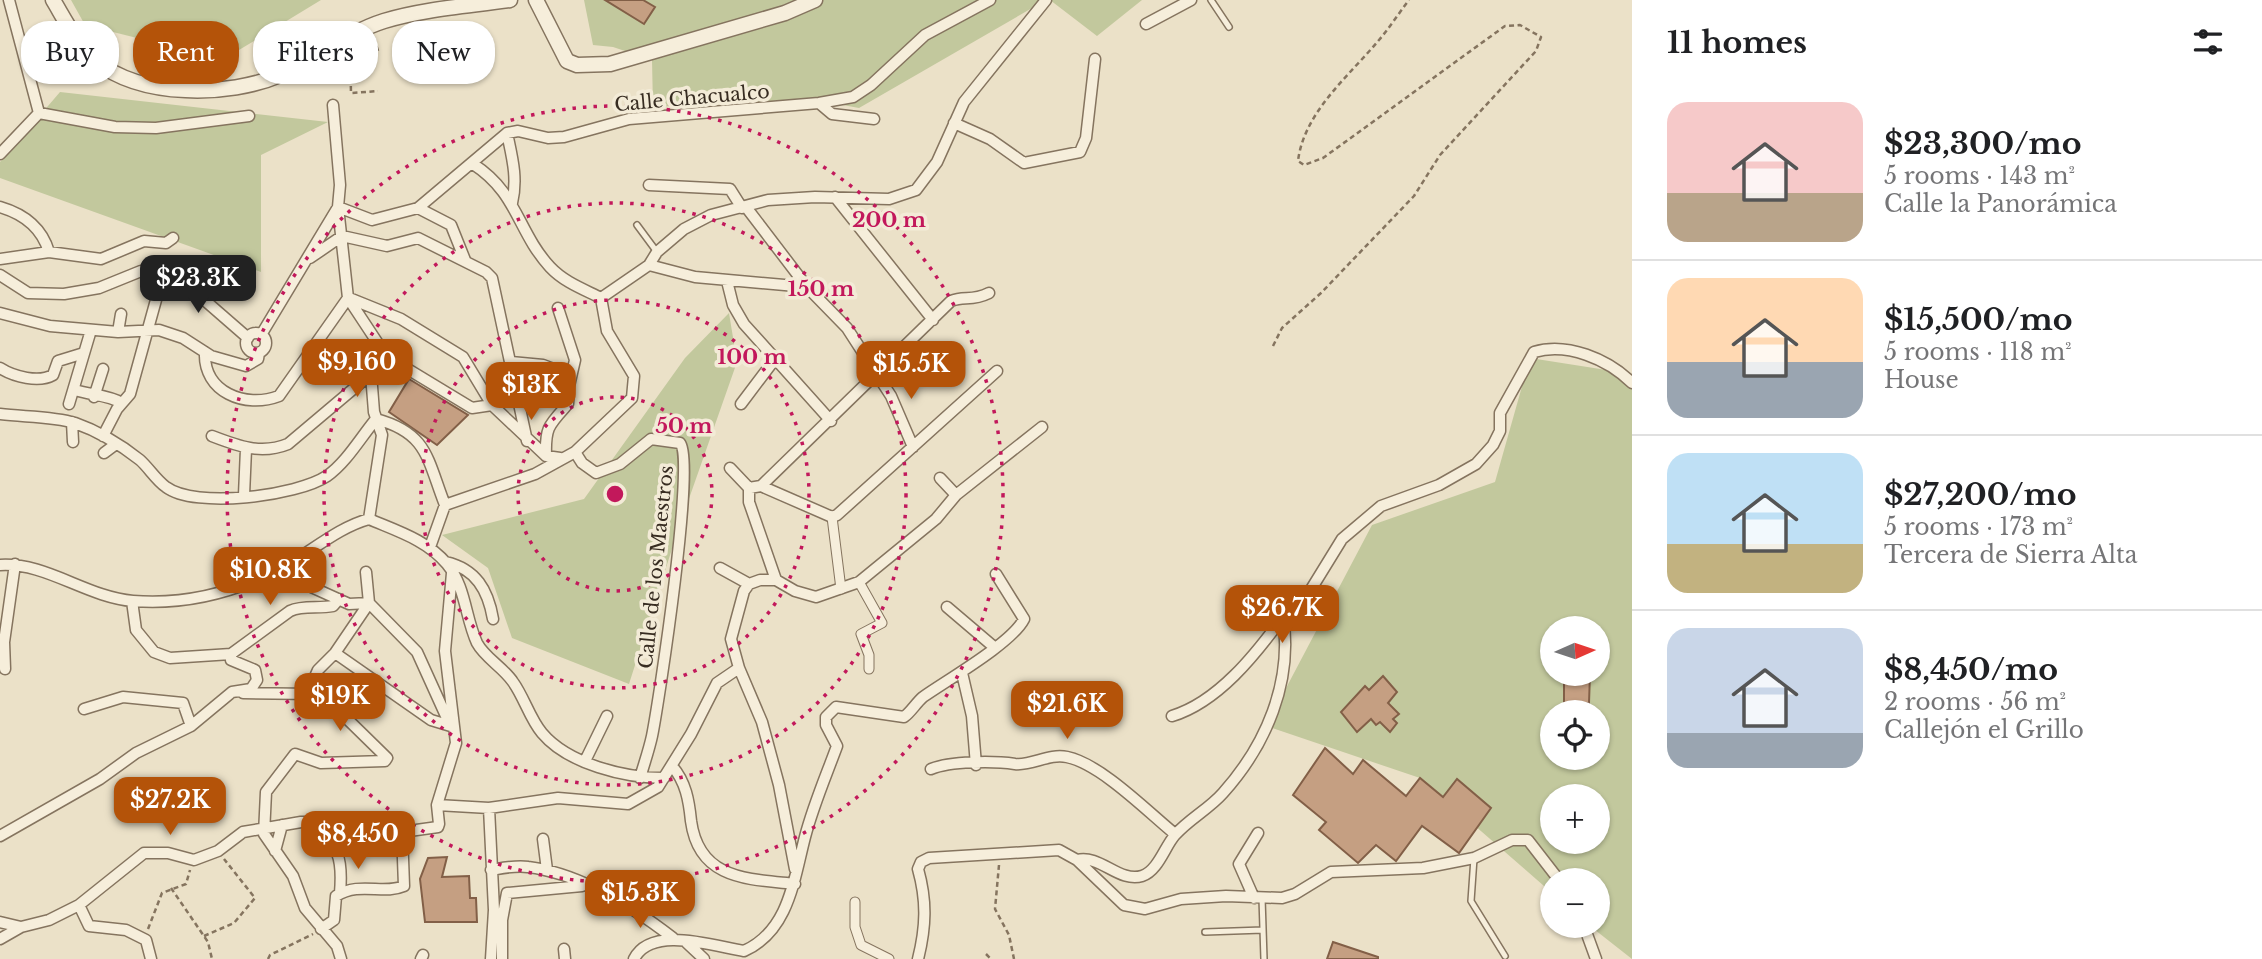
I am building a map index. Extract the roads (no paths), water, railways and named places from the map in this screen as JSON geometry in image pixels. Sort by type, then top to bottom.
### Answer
[{"type":"street","points":[[54,0],[84,48],[97,61],[142,82],[178,90],[205,90],[257,83],[281,74],[349,35],[386,20],[443,5],[510,0]]},
{"type":"street","points":[[537,0],[567,61],[577,65],[610,64],[785,13],[815,0]]},
{"type":"street","name":"Calle Chacualco","points":[[507,133],[518,131],[548,138],[564,137],[629,118],[819,103],[853,97],[871,85],[925,35],[990,0]]},
{"type":"street","points":[[601,298],[649,265],[657,252],[684,229],[711,215],[768,200],[835,197],[889,199],[916,190],[937,162],[964,102],[1046,0]]},
{"type":"street","points":[[1146,24],[1191,0]]},
{"type":"street","points":[[11,1],[39,113]]},
{"type":"street","points":[[954,123],[983,135],[1024,163],[1080,152],[1086,138],[1095,59]]},
{"type":"street","points":[[819,103],[832,114],[874,119]]},
{"type":"street","points":[[332,105],[340,185],[338,207],[348,298],[379,345],[401,365],[472,408],[492,405]]},
{"type":"street","points":[[39,113],[115,127],[156,128],[249,116]]},
{"type":"street","points":[[0,154],[39,113]]},
{"type":"street","points":[[338,207],[372,220],[418,208],[507,133],[515,167],[516,186],[512,202]]},
{"type":"street","points":[[473,164],[494,178],[512,202],[535,248],[551,268],[566,281],[601,298]]},
{"type":"street","points":[[649,185],[730,190],[807,287],[847,328],[891,396],[914,447]]},
{"type":"street","points":[[835,197],[933,320]]},
{"type":"street","points":[[0,207],[10,210],[43,233],[49,252]]},
{"type":"street","points":[[261,335],[310,258],[314,243],[338,207]]},
{"type":"street","points":[[418,208],[451,225],[465,260]]},
{"type":"street","points":[[310,258],[342,236],[387,246],[418,238],[465,260],[492,278],[527,441]]},
{"type":"street","points":[[0,259],[49,252],[83,259],[101,259],[144,241],[166,243],[173,238]]},
{"type":"street","points":[[649,265],[695,277],[807,287]]},
{"type":"street","points":[[0,275],[28,293],[64,295],[99,288],[141,271],[164,271],[186,284],[248,338],[248,349],[259,353]]},
{"type":"street","points":[[103,436],[130,394],[164,271]]},
{"type":"street","points":[[727,281],[737,316],[831,421]]},
{"type":"street","points":[[776,580],[749,502],[755,487],[831,421],[876,371],[951,301],[958,298],[971,301],[989,293]]},
{"type":"street","points":[[205,352],[206,372],[211,380],[233,398],[267,400],[279,396],[348,298]]},
{"type":"street","points":[[348,298],[401,319],[463,357],[492,405],[527,441],[546,456],[560,457]]},
{"type":"street","points":[[445,505],[536,474],[560,457],[575,452],[632,398],[634,376],[607,331],[601,298]]},
{"type":"street","points":[[546,456],[545,434],[549,423],[568,404],[567,387],[575,360],[558,308]]},
{"type":"street","points":[[0,313],[50,326],[118,332],[149,330],[183,338],[205,352],[246,366],[258,359],[266,343],[261,335],[254,334],[248,338]]},
{"type":"street","points":[[118,332],[121,314]]},
{"type":"street","points":[[69,404],[91,330]]},
{"type":"street","points":[[369,519],[383,435],[376,419],[371,374],[374,354],[379,345]]},
{"type":"street","points":[[1172,716],[1187,712],[1205,700],[1256,653],[1283,617],[1310,591],[1342,540],[1381,506],[1439,485],[1476,464],[1500,431],[1500,413],[1534,352],[1553,346],[1602,359],[1632,383]]},
{"type":"street","points":[[0,368],[25,378],[48,378],[53,375],[58,361],[84,353]]},
{"type":"street","points":[[741,404],[775,359]]},
{"type":"street","points":[[510,362],[543,365],[556,370],[567,387]]},
{"type":"street","points":[[94,397],[103,369]]},
{"type":"street","points":[[832,517],[997,371]]},
{"type":"street","points":[[212,436],[246,449],[276,449],[288,444],[371,374]]},
{"type":"street","points":[[75,390],[94,397],[112,398],[122,403]]},
{"type":"street","points":[[0,414],[72,422],[116,444],[141,461],[166,488],[187,497],[281,493],[308,486],[328,475],[376,419]]},
{"type":"street","points":[[376,419],[410,431],[422,448],[445,505],[430,547]]},
{"type":"street","points":[[72,422],[73,442]]},
{"type":"street","points":[[796,880],[772,760],[762,723],[739,668],[731,639],[738,601],[749,584],[760,580],[776,580],[816,597],[859,582],[936,519],[956,495],[1042,427]]},
{"type":"street","name":"Calle de los Maestros","points":[[575,452],[582,463],[596,474],[620,464],[651,439],[680,443],[685,451],[684,502],[662,674],[652,738],[640,778]]},
{"type":"street","points":[[104,453],[116,444]]},
{"type":"street","points":[[244,495],[246,449]]},
{"type":"street","points":[[730,468],[755,487],[832,517]]},
{"type":"street","points":[[940,478],[956,495]]},
{"type":"street","points":[[832,517],[841,589]]},
{"type":"street","points":[[369,519],[430,547],[449,566],[465,596],[482,649],[513,681],[541,732],[601,769],[640,778],[664,778]]},
{"type":"street","points":[[0,565],[15,564],[132,601],[201,600],[276,571],[369,519]]},
{"type":"street","points":[[5,669],[4,642],[15,564]]},
{"type":"street","points":[[449,566],[472,572],[482,585],[494,619]]},
{"type":"street","points":[[320,929],[334,920],[336,896],[340,893],[362,886],[404,886],[400,836],[402,832],[438,827],[437,805],[455,755],[445,651],[449,566]]},
{"type":"street","points":[[720,568],[749,584]]},
{"type":"street","points":[[276,571],[349,604],[369,603]]},
{"type":"street","points":[[366,572],[369,603],[417,652],[446,716],[454,727]]},
{"type":"street","points":[[491,870],[526,866],[547,870],[617,901],[673,938],[687,943],[744,951],[751,948],[776,923],[796,880],[805,836],[837,746],[826,725],[830,711],[836,707],[847,707],[904,717],[922,698],[962,674],[994,648],[1022,624],[1024,615],[996,574]]},
{"type":"street","points":[[859,582],[882,623],[861,634],[869,669]]},
{"type":"street","points":[[132,601],[136,630],[154,652],[170,658],[191,658],[231,654],[290,611],[298,607],[317,609],[333,606],[339,599]]},
{"type":"street","points":[[313,694],[318,670],[335,653],[369,603]]},
{"type":"street","points":[[947,607],[994,648]]},
{"type":"street","points":[[1077,860],[1093,860],[1127,876],[1142,876],[1153,867],[1175,834],[1223,794],[1265,731],[1277,704],[1284,671],[1286,638],[1283,617]]},
{"type":"street","points":[[335,653],[431,720],[454,727]]},
{"type":"street","points":[[0,836],[100,779],[136,753],[191,726],[232,692],[251,689],[257,680],[255,670],[231,660],[231,654]]},
{"type":"street","points":[[437,805],[489,807],[558,798],[628,804],[648,794],[664,778],[717,683],[739,668]]},
{"type":"street","points":[[962,674],[972,716],[976,765]]},
{"type":"street","points":[[232,692],[313,694],[338,709],[387,758],[385,761],[321,763],[295,754],[266,792],[263,827],[266,841],[293,876],[305,908],[337,946],[341,959]]},
{"type":"street","points":[[84,709],[123,696],[171,700],[183,703],[191,726]]},
{"type":"street","points":[[585,761],[607,716]]},
{"type":"street","points":[[931,769],[951,764],[976,765],[995,760],[1019,764],[1038,758],[1069,757],[1105,778],[1175,834]]},
{"type":"street","points":[[672,766],[683,780],[694,833],[703,853],[729,876],[796,880]]},
{"type":"street","points":[[489,807],[494,910],[491,959]]},
{"type":"street","points":[[0,939],[21,927],[49,920],[79,905],[144,853],[168,853],[194,860],[218,851],[243,832],[263,827],[311,822],[337,850],[342,868],[340,893]]},
{"type":"street","points":[[275,852],[282,825]]},
{"type":"street","points":[[1258,833],[1239,864],[1258,898]]},
{"type":"street","points":[[543,839],[547,870]]},
{"type":"street","points":[[918,959],[926,915],[925,892],[918,869],[922,862],[929,858],[1059,850],[1077,860],[1124,905],[1134,909],[1181,900],[1295,894],[1331,872],[1423,868],[1474,858],[1512,840],[1528,840],[1550,868]]},
{"type":"street","points":[[502,959],[502,920],[508,893],[585,886]]},
{"type":"street","points":[[855,902],[855,927],[861,945],[889,959]]},
{"type":"street","points":[[79,905],[89,926],[126,930],[146,940],[151,959]]},
{"type":"street","points":[[0,922],[21,927]]},
{"type":"street","points":[[634,959],[644,946],[673,938]]},
{"type":"street","points":[[1589,938],[1597,959]]},
{"type":"street","points":[[687,943],[704,959]]},
{"type":"lane","points":[[1211,0],[1229,27]]},
{"type":"lane","points":[[637,225],[657,252]]},
{"type":"lane","points":[[1474,858],[1471,901],[1506,956]]},
{"type":"lane","points":[[1258,898],[1264,959]]},
{"type":"lane","points":[[1205,932],[1263,930]]}]
